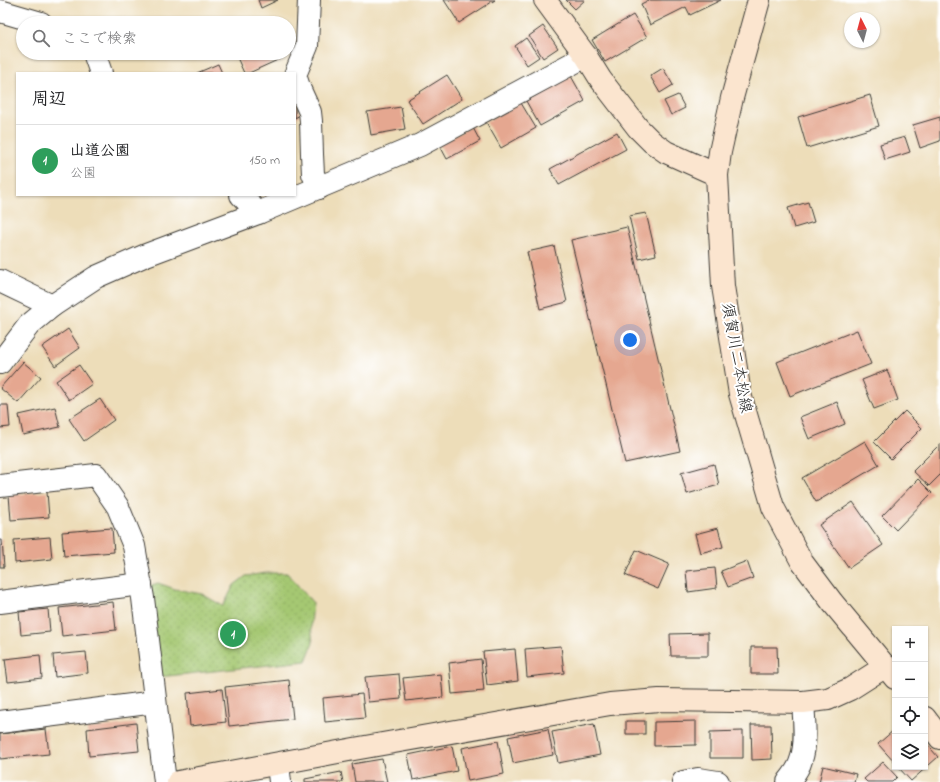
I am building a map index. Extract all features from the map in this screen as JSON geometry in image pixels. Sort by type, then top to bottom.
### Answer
[{"type":"street","points":[[296,73],[307,46],[309,0]]},
{"type":"street","points":[[544,0],[586,56],[601,80],[638,128],[652,142],[666,152],[717,175]]},
{"type":"street","name":"須賀川二本松線","points":[[758,0],[732,98],[720,152],[717,175],[723,286],[740,394],[773,507],[802,562],[832,602],[890,672]]},
{"type":"street","points":[[0,11],[17,16]]},
{"type":"street","points":[[0,363],[28,325],[52,306],[96,277],[146,255],[258,213],[420,145],[586,56]]},
{"type":"street","points":[[96,60],[101,72]]},
{"type":"street","points":[[296,78],[310,112],[313,174],[319,188]]},
{"type":"street","points":[[242,196],[258,213]]},
{"type":"street","points":[[0,281],[52,306]]},
{"type":"street","points":[[0,486],[96,475],[118,507],[134,546],[141,584],[165,782]]},
{"type":"street","points":[[0,602],[141,584]]},
{"type":"street","points":[[178,782],[279,773],[362,747],[610,704],[659,700],[803,702],[828,699],[890,672]]},
{"type":"street","points":[[0,722],[155,702]]},
{"type":"street","points":[[788,782],[802,759],[805,741],[803,702]]},
{"type":"street","points":[[928,722],[940,738]]},
{"type":"street","points":[[682,782],[698,779],[718,782]]},
{"type":"green space","points":[[266,573],[287,573],[313,603],[311,625],[313,643],[306,661],[159,677],[148,586],[158,583],[175,589],[202,594],[223,606],[234,585],[246,576]]},
{"type":"building","points":[[258,0],[278,0],[261,8]]},
{"type":"building","points":[[444,0],[495,0],[459,23]]},
{"type":"building","points":[[566,0],[585,0],[575,9]]},
{"type":"building","points":[[649,0],[721,0],[690,15],[686,7],[650,25],[641,4]]},
{"type":"building","points":[[633,15],[647,37],[605,62],[592,40]]},
{"type":"building","points":[[543,26],[558,48],[543,58],[529,36]]},
{"type":"building","points":[[526,38],[539,57],[527,65],[515,46]]},
{"type":"building","points":[[238,60],[278,60],[251,72],[244,72]]},
{"type":"building","points":[[218,64],[222,72],[199,72]]},
{"type":"building","points":[[663,68],[673,85],[660,93],[650,76]]},
{"type":"building","points":[[447,75],[462,99],[423,124],[407,100]]},
{"type":"building","points":[[571,76],[585,101],[540,126],[526,101]]},
{"type":"building","points":[[678,95],[685,108],[671,115],[664,101]]},
{"type":"building","points":[[870,95],[879,126],[807,148],[798,117]]},
{"type":"building","points":[[521,103],[536,128],[501,148],[486,122]]},
{"type":"building","points":[[296,105],[300,115],[296,117]]},
{"type":"building","points":[[401,107],[405,129],[371,135],[367,112]]},
{"type":"building","points":[[940,117],[940,141],[920,148],[913,125]]},
{"type":"building","points":[[472,126],[480,141],[447,159],[439,144]]},
{"type":"building","points":[[617,132],[626,149],[559,185],[550,169]]},
{"type":"building","points":[[905,137],[910,152],[885,160],[880,144]]},
{"type":"building","points":[[808,202],[814,222],[794,228],[788,208]]},
{"type":"building","points":[[646,213],[656,255],[639,259],[629,216]]},
{"type":"building","points":[[627,227],[680,451],[625,463],[571,240]]},
{"type":"building","points":[[554,246],[567,302],[540,309],[527,252]]},
{"type":"building","points":[[68,329],[80,348],[55,366],[42,347]]},
{"type":"building","points":[[857,330],[871,364],[790,396],[777,362]]},
{"type":"building","points":[[23,362],[41,377],[18,403],[0,388]]},
{"type":"building","points":[[79,365],[92,384],[69,400],[56,381]]},
{"type":"building","points":[[887,370],[898,400],[874,409],[862,380]]},
{"type":"building","points":[[100,399],[114,420],[84,441],[69,419]]},
{"type":"building","points":[[837,402],[845,424],[809,439],[800,417]]},
{"type":"building","points":[[0,405],[8,405],[10,427],[0,428]]},
{"type":"building","points":[[55,407],[60,427],[23,435],[19,415]]},
{"type":"building","points":[[905,411],[922,428],[891,459],[874,442]]},
{"type":"building","points":[[865,441],[879,465],[816,502],[802,478]]},
{"type":"building","points":[[940,444],[940,475],[929,486],[913,471]]},
{"type":"building","points":[[714,464],[719,485],[687,494],[681,473]]},
{"type":"building","points":[[918,479],[932,493],[896,530],[882,516]]},
{"type":"building","points":[[47,492],[49,517],[11,520],[9,495]]},
{"type":"building","points":[[853,502],[883,545],[849,568],[819,525]]},
{"type":"building","points":[[112,528],[114,552],[64,556],[62,532]]},
{"type":"building","points":[[718,528],[723,547],[700,553],[695,534]]},
{"type":"building","points":[[50,537],[52,559],[15,563],[14,540]]},
{"type":"building","points":[[0,540],[2,540],[4,567],[0,567]]},
{"type":"building","points":[[636,550],[669,564],[658,589],[625,575]]},
{"type":"building","points":[[747,561],[753,578],[728,587],[721,571]]},
{"type":"building","points":[[715,568],[717,588],[688,592],[686,571]]},
{"type":"building","points":[[113,602],[116,630],[62,636],[59,608]]},
{"type":"building","points":[[48,609],[50,632],[21,635],[19,612]]},
{"type":"building","points":[[708,633],[708,656],[671,656],[670,634]]},
{"type":"building","points":[[561,646],[564,673],[527,677],[525,649]]},
{"type":"building","points":[[751,647],[777,647],[778,674],[751,674]]},
{"type":"building","points":[[515,649],[518,681],[487,685],[483,652]]},
{"type":"building","points":[[86,652],[88,673],[55,677],[53,655]]},
{"type":"building","points":[[40,655],[42,678],[8,682],[5,659]]},
{"type":"building","points":[[481,659],[484,691],[452,694],[449,663]]},
{"type":"building","points":[[399,674],[401,699],[368,702],[365,677]]},
{"type":"building","points":[[441,674],[443,697],[406,701],[403,678]]},
{"type":"building","points":[[289,680],[293,719],[229,726],[225,687]]},
{"type":"building","points":[[222,689],[226,722],[190,726],[187,693]]},
{"type":"building","points":[[362,694],[365,718],[325,722],[323,698]]},
{"type":"building","points":[[626,721],[645,721],[645,734],[626,734]]},
{"type":"building","points":[[696,721],[696,745],[654,746],[654,722]]},
{"type":"building","points":[[136,723],[139,751],[89,756],[87,729]]},
{"type":"building","points":[[594,724],[600,755],[558,763],[552,732]]},
{"type":"building","points":[[751,725],[771,725],[772,759],[752,760]]},
{"type":"building","points":[[46,729],[49,754],[0,759],[0,734]]},
{"type":"building","points":[[548,729],[553,755],[513,763],[508,737]]},
{"type":"building","points":[[743,731],[743,758],[710,758],[710,732]]},
{"type":"building","points":[[892,732],[892,760],[878,744]]},
{"type":"building","points":[[498,741],[504,774],[468,781],[462,748]]},
{"type":"building","points":[[928,745],[938,757],[928,766]]},
{"type":"building","points":[[452,746],[457,771],[413,780],[408,755]]},
{"type":"building","points":[[382,759],[387,782],[355,782],[352,764]]},
{"type":"building","points":[[883,762],[897,777],[892,782],[867,782],[864,779]]},
{"type":"building","points":[[823,766],[856,774],[854,782],[819,782]]},
{"type":"building","points":[[901,770],[923,770],[911,781]]},
{"type":"building","points":[[341,772],[343,782],[305,782],[305,779]]},
{"type":"place","name":"山道公園","points":[[233,634]]}]
